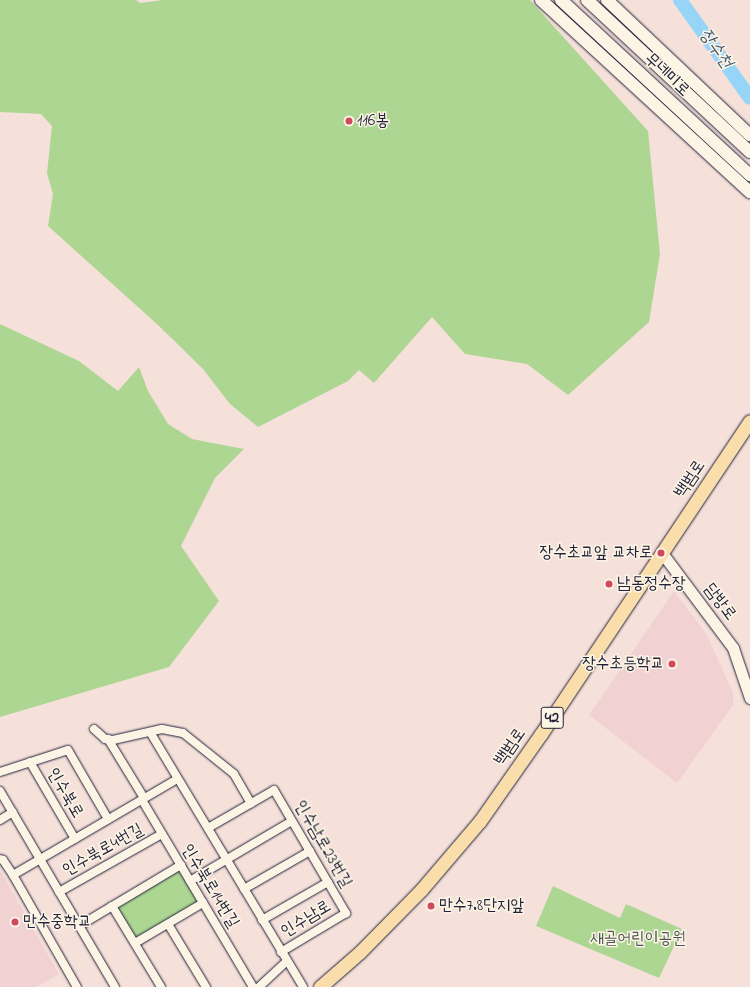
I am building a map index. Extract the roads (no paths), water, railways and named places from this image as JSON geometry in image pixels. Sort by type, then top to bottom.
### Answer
[{"type":"main road","points":[[541,0],[750,192]]},
{"type":"main road","name":"무네미로","points":[[561,0],[592,27],[750,175]]},
{"type":"main road","name":"무네미로","points":[[587,0],[604,14],[750,152]]},
{"type":"main road","points":[[607,0],[750,135]]},
{"type":"main road","name":"백범로","points":[[320,987],[360,952],[421,890],[480,821],[750,422]]},
{"type":"street","name":"담방로","points":[[662,553],[733,648],[750,698]]},
{"type":"street","points":[[94,729],[98,734],[108,739],[143,799]]},
{"type":"street","points":[[108,739],[171,729],[190,737],[234,774],[251,803],[208,828]]},
{"type":"street","points":[[150,732],[303,987]]},
{"type":"street","name":"인수북로","points":[[75,839],[30,762],[68,750],[108,819]]},
{"type":"street","points":[[0,772],[30,762]]},
{"type":"street","name":"인수북로","points":[[13,875],[177,779]]},
{"type":"street","name":"인수남로23번길","points":[[251,803],[274,790],[346,913]]},
{"type":"street","points":[[0,791],[40,859]]},
{"type":"street","name":"인수북로14번길","points":[[143,799],[162,834],[253,987]]},
{"type":"street","points":[[0,820],[13,812]]},
{"type":"street","points":[[190,881],[292,821]]},
{"type":"street","name":"인수북로4번길","points":[[59,892],[162,834]]},
{"type":"street","points":[[244,889],[310,851]]},
{"type":"street","points":[[0,859],[3,860],[13,875],[77,987]]},
{"type":"street","name":"인수북로4번길","points":[[40,859],[115,987]]},
{"type":"street","points":[[79,926],[181,865]]},
{"type":"street","points":[[262,920],[328,882]]},
{"type":"street","points":[[135,943],[203,904]]},
{"type":"street","points":[[112,906],[161,987]]},
{"type":"street","name":"인수남로","points":[[281,952],[346,913]]},
{"type":"street","points":[[168,924],[206,987]]},
{"type":"street","name":"인수남로","points":[[259,987],[287,961]]},
{"type":"waterway","name":"장수천","points":[[680,0],[750,98]]},
{"type":"place","name":"116봉","points":[[349,121]]},
{"type":"place","name":"장수초교앞 교차로","points":[[661,553]]},
{"type":"place","name":"남동정수장","points":[[609,584]]},
{"type":"place","name":"장수초등학교","points":[[672,664]]},
{"type":"place","name":"만수7.8단지앞","points":[[431,906]]},
{"type":"place","name":"만수중학교","points":[[15,922]]},
{"type":"park label","name":"새골어린이공원","points":[[638,939]]}]
